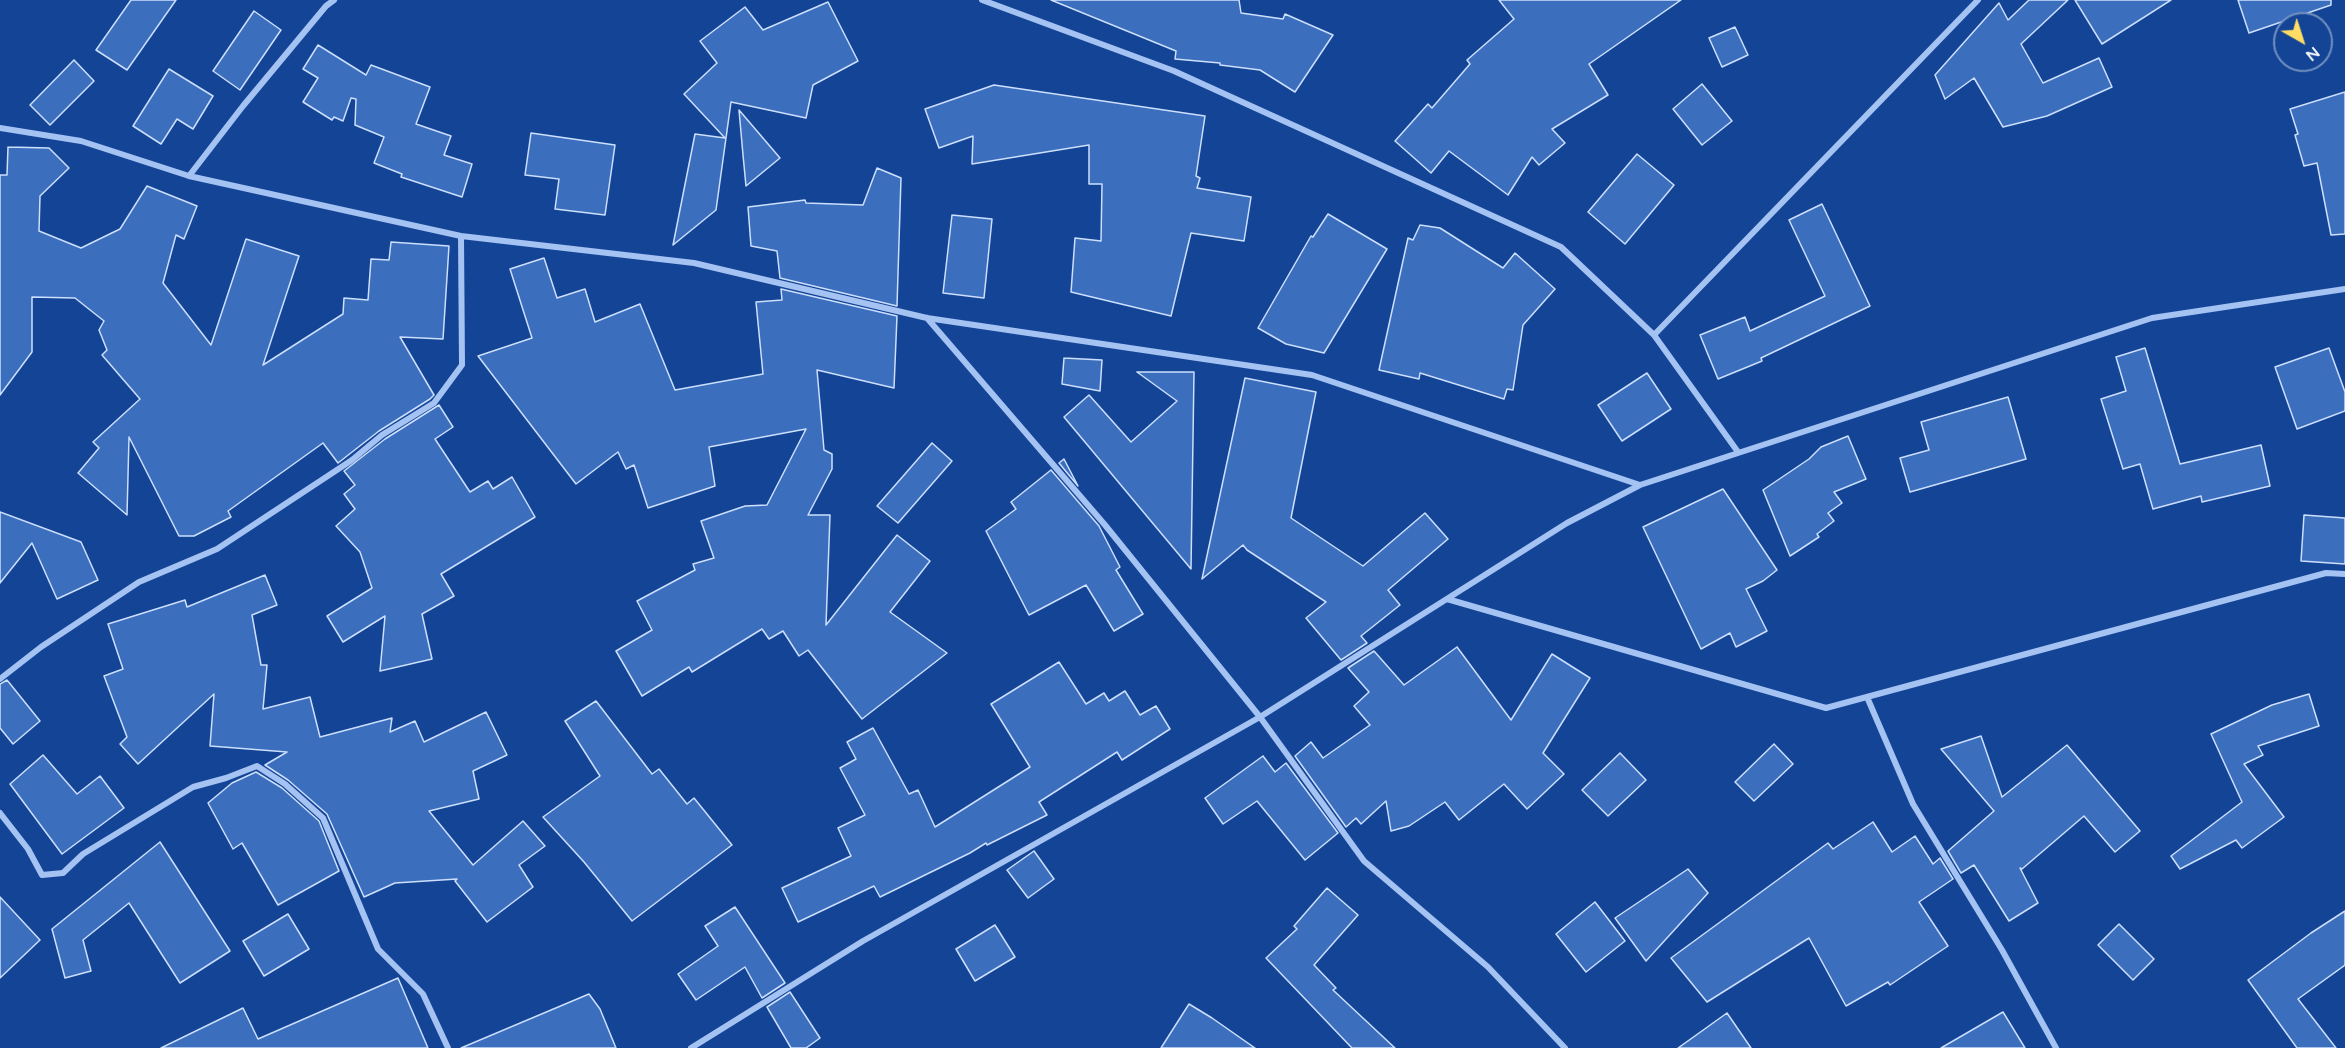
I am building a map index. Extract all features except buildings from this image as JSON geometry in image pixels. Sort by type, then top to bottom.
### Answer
[{"type":"street","points":[[189,176],[243,106],[326,6],[334,0]]},
{"type":"street","points":[[982,0],[1174,71],[1561,247],[1654,335],[1738,452]]},
{"type":"street","points":[[1654,335],[1978,0]]},
{"type":"street","points":[[0,128],[81,141],[189,176],[461,236],[694,263],[927,318],[1312,375],[1640,485]]},
{"type":"street","points":[[0,679],[41,647],[139,582],[217,549],[352,460],[382,435],[434,403],[462,365],[461,236]]},
{"type":"street","points":[[691,1048],[863,941],[1260,717],[1567,524],[1640,485],[2152,318],[2345,289]]},
{"type":"street","points":[[927,318],[1105,525],[1260,717],[1364,861],[1488,967],[1565,1048]]},
{"type":"street","points":[[1447,599],[1826,708],[2326,573],[2345,574]]},
{"type":"street","points":[[1867,697],[1913,804],[2002,950],[2056,1048]]},
{"type":"street","points":[[0,813],[28,849],[42,875],[63,873],[83,854],[193,787],[257,766],[285,784],[323,819],[378,949],[423,994],[448,1048]]}]
